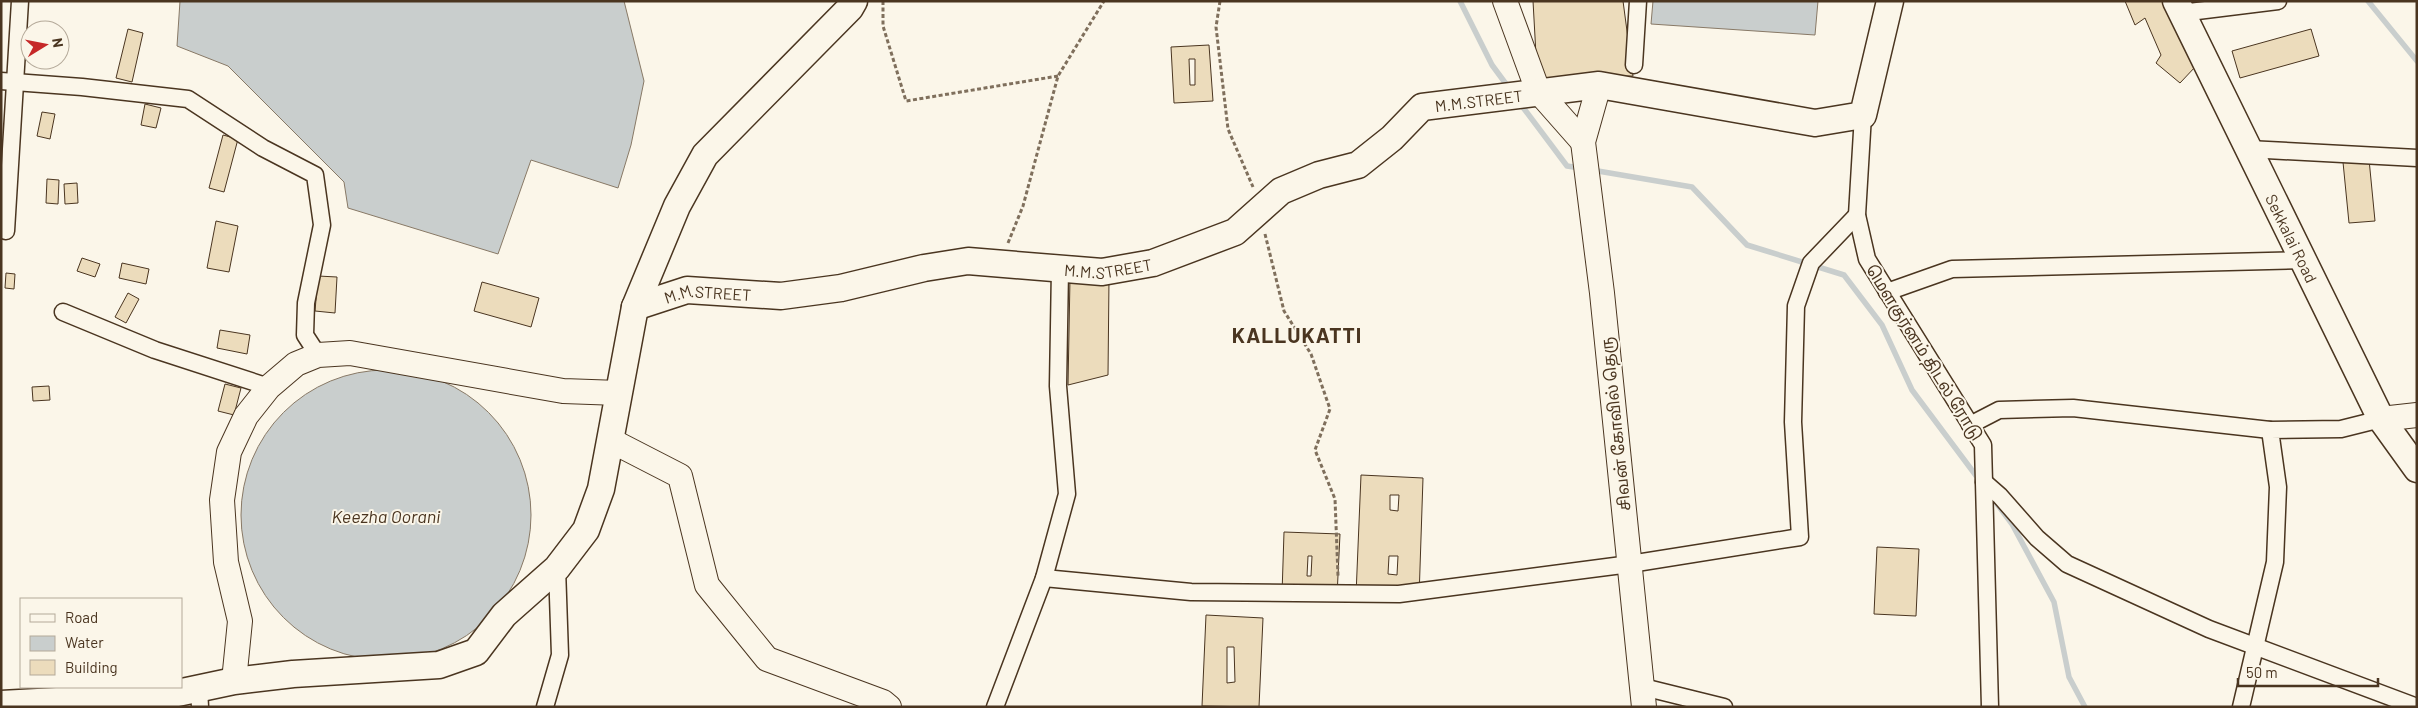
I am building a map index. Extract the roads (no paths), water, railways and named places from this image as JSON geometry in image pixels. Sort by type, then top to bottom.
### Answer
[{"type":"main road","points":[[1,704],[80,704],[168,695],[200,698],[234,681],[293,674],[439,665],[476,652],[504,615],[558,568],[586,530],[601,489],[635,307],[676,206],[705,156],[850,8],[854,1]]},
{"type":"main road","name":"மௌகுர்னம் திடல் ரோடு","points":[[1863,116],[1890,1]]},
{"type":"main road","name":"Sekkalai Road","points":[[2178,7],[2381,419],[2417,469]]},
{"type":"main road","name":"M.M.STREET","points":[[635,307],[687,290],[781,296],[841,288],[924,268],[968,262],[1102,272],[1153,263],[1235,232],[1281,191],[1319,175],[1358,165],[1392,138],[1422,106],[1600,85],[1815,123],[1863,116]]},
{"type":"street","points":[[6,231],[9,81],[20,1]]},
{"type":"street","points":[[1505,1],[1538,91],[1583,142]]},
{"type":"street","points":[[1634,66],[1638,1]]},
{"type":"street","points":[[2178,7],[2278,1]]},
{"type":"street","points":[[9,81],[188,99],[263,148],[315,175],[322,225],[306,303],[305,335],[318,355]]},
{"type":"street","points":[[1583,142],[1600,85]]},
{"type":"street","name":"மௌகுர்னம் திடல் ரோடு","points":[[1863,116],[1857,215],[1867,259],[1982,445],[1990,707]]},
{"type":"street","name":"சிவன் கோவில் தெரு","points":[[1583,142],[1644,697]]},
{"type":"street","points":[[2248,149],[2417,158]]},
{"type":"street","points":[[1044,578],[1191,592],[1399,594],[1630,564],[1800,537],[1793,422],[1796,306],[1811,264],[1857,215]]},
{"type":"street","points":[[1887,292],[1952,269],[2303,260]]},
{"type":"street","points":[[995,707],[1044,578],[1067,494],[1058,386],[1060,269]]},
{"type":"street","points":[[63,312],[155,350],[269,387]]},
{"type":"street","points":[[234,681],[240,621],[226,562],[222,500],[229,452],[246,416],[269,387],[296,364],[318,355],[350,353],[563,391],[619,393]]},
{"type":"street","points":[[1970,425],[1999,410],[2073,408],[2270,430],[2341,429],[2381,419],[2417,415]]},
{"type":"street","points":[[2241,707],[2275,562],[2278,487],[2270,430]]},
{"type":"street","points":[[610,440],[680,476],[707,586],[767,659],[883,702],[889,707]]},
{"type":"street","points":[[1984,482],[2000,496],[2037,538],[2067,564],[2209,629],[2417,707]]},
{"type":"street","points":[[545,707],[560,655],[558,568]]},
{"type":"street","points":[[1644,697],[1724,707]]},
{"type":"water","points":[[180,1],[624,1],[644,81],[631,145],[618,188],[531,160],[498,254],[348,208],[344,182],[228,66],[177,46]]},
{"type":"water","points":[[1653,1],[1818,1],[1815,35],[1651,24]]},
{"type":"water","name":"Keezha Oorani","points":[[386,370],[414,373],[441,381],[467,394],[489,412],[507,434],[520,460],[528,487],[531,515],[528,543],[520,570],[507,596],[489,618],[467,636],[441,649],[414,657],[386,660],[358,657],[331,649],[305,636],[283,618],[265,596],[252,570],[244,543],[241,515],[244,487],[252,460],[265,434],[283,412],[305,394],[331,381],[358,373]]},
{"type":"waterway","points":[[1460,1],[1492,65],[1509,88]]},
{"type":"waterway","points":[[2368,1],[2417,61]]},
{"type":"waterway","points":[[1519,102],[1567,166],[1580,168]]},
{"type":"waterway","points":[[1592,170],[1692,187],[1747,245],[1844,275],[1882,325],[1912,390],[1980,481]]},
{"type":"waterway","points":[[1997,504],[2012,524],[2054,602],[2069,677],[2085,707]]},
{"type":"district","name":"KALLUKATTI","points":[[1297,334]]}]
